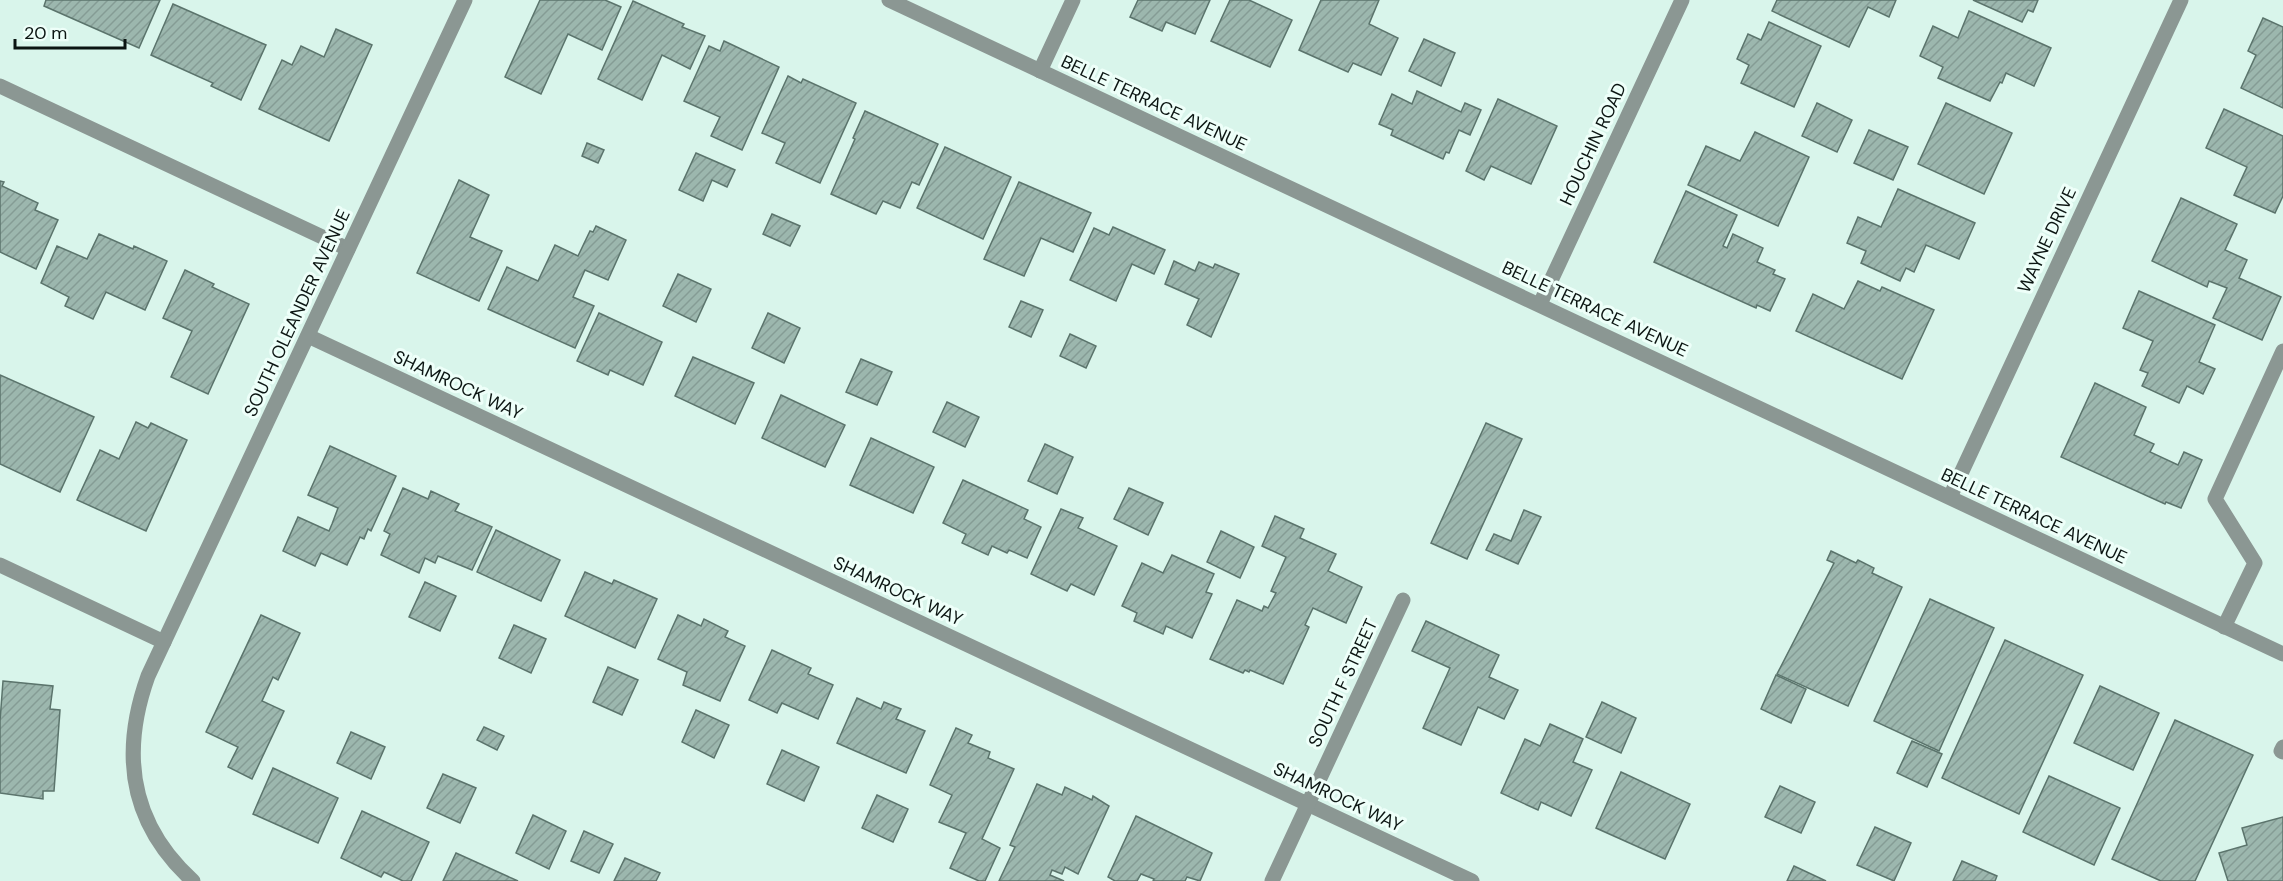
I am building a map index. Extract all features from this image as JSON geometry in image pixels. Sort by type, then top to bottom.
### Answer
[{"type":"street","name":"SOUTH OLEANDER AVENUE","points":[[193,881],[174,864],[151,829],[137,792],[132,750],[138,705],[164,642],[465,0]]},
{"type":"street","name":"BELLE TERRACE AVENUE","points":[[889,0],[2283,654]]},
{"type":"street","points":[[1040,71],[1073,0]]},
{"type":"street","name":"HOUCHIN ROAD","points":[[1540,304],[1682,0]]},
{"type":"street","name":"WAYNE DRIVE","points":[[1950,497],[2181,0]]},
{"type":"street","points":[[0,86],[348,249]]},
{"type":"street","name":"SHAMROCK WAY","points":[[308,336],[1472,881]]},
{"type":"street","points":[[2224,627],[2255,563],[2215,500],[2283,351]]},
{"type":"street","points":[[0,565],[164,642]]},
{"type":"street","name":"SOUTH F STREET","points":[[1272,881],[1403,600]]},
{"type":"street","points":[[2283,747],[2281,752],[2283,752]]},
{"type":"building","points":[[46,0],[160,0],[139,48],[44,6]]},
{"type":"building","points":[[540,0],[605,0],[621,7],[602,50],[568,34],[541,94],[505,77]]},
{"type":"building","points":[[1138,0],[1210,0],[1195,34],[1166,22],[1162,31],[1130,17]]},
{"type":"building","points":[[1230,0],[1249,0],[1292,20],[1270,67],[1211,41]]},
{"type":"building","points":[[1321,0],[1379,0],[1369,24],[1398,38],[1381,75],[1353,63],[1348,72],[1299,50]]},
{"type":"building","points":[[1777,0],[1896,0],[1889,17],[1868,7],[1849,47],[1772,11]]},
{"type":"building","points":[[1973,0],[2038,0],[2033,12],[2028,10],[2022,22]]},
{"type":"building","points":[[633,1],[684,24],[682,27],[705,36],[690,69],[662,55],[642,100],[598,79]]},
{"type":"building","points":[[173,4],[266,45],[241,100],[211,86],[213,83],[151,55]]},
{"type":"building","points":[[1969,11],[2051,48],[2034,86],[2006,73],[1990,101],[1938,78],[1943,67],[1920,56],[1933,26],[1958,38]]},
{"type":"building","points":[[2263,18],[2283,27],[2283,108],[2241,88],[2256,55],[2248,51]]},
{"type":"building","points":[[1769,22],[1821,46],[1794,107],[1741,83],[1749,65],[1737,59],[1748,34],[1761,40]]},
{"type":"building","points":[[336,29],[372,45],[329,141],[259,109],[282,60],[292,65],[301,46],[324,57]]},
{"type":"building","points":[[1424,39],[1455,53],[1441,86],[1409,71]]},
{"type":"building","points":[[724,41],[779,67],[742,150],[711,136],[720,117],[684,101],[709,46],[720,51]]},
{"type":"building","points":[[788,76],[801,83],[803,79],[856,103],[820,183],[776,163],[785,143],[762,133]]},
{"type":"building","points":[[1417,91],[1461,112],[1465,103],[1481,110],[1470,135],[1459,130],[1449,153],[1446,152],[1443,159],[1391,135],[1393,130],[1379,124],[1392,94],[1412,104]]},
{"type":"building","points":[[1498,99],[1557,126],[1531,184],[1491,166],[1484,180],[1466,171]]},
{"type":"building","points":[[1817,103],[1852,120],[1837,152],[1802,136]]},
{"type":"building","points":[[1946,103],[2012,133],[1984,194],[1918,164]]},
{"type":"building","points":[[2224,109],[2283,136],[2283,196],[2275,213],[2234,195],[2247,167],[2206,148]]},
{"type":"building","points":[[865,111],[938,144],[919,185],[912,182],[900,208],[883,201],[876,214],[831,194]]},
{"type":"building","points":[[1869,130],[1908,147],[1893,180],[1854,163]]},
{"type":"building","points":[[1755,132],[1809,157],[1778,226],[1688,185],[1706,146],[1740,161]]},
{"type":"building","points":[[587,143],[604,150],[598,163],[582,156]]},
{"type":"building","points":[[945,147],[1011,177],[983,239],[917,208]]},
{"type":"building","points":[[696,153],[735,170],[727,187],[712,180],[703,201],[679,190]]},
{"type":"building","points":[[459,180],[489,195],[470,237],[502,251],[479,301],[417,273]]},
{"type":"building","points":[[0,181],[4,182],[2,186],[38,203],[35,210],[58,220],[36,269],[0,252]]},
{"type":"building","points":[[1019,182],[1091,213],[1073,252],[1041,238],[1024,276],[984,259]]},
{"type":"building","points":[[1898,189],[1975,223],[1959,259],[1926,245],[1914,272],[1906,268],[1900,281],[1861,263],[1866,251],[1847,243],[1858,217],[1881,227]]},
{"type":"building","points":[[1686,191],[1737,215],[1723,246],[1727,248],[1733,234],[1763,248],[1757,262],[1775,270],[1773,274],[1785,279],[1770,311],[1757,305],[1756,308],[1654,262]]},
{"type":"building","points":[[2181,198],[2237,224],[2225,250],[2247,260],[2239,278],[2281,297],[2262,340],[2213,318],[2227,288],[2209,281],[2207,287],[2152,261]]},
{"type":"building","points":[[772,214],[800,226],[790,246],[763,234]]},
{"type":"building","points":[[596,226],[626,240],[608,280],[585,270],[573,297],[594,306],[575,348],[488,309],[507,267],[538,281],[555,245],[578,256],[590,231],[593,232]]},
{"type":"building","points":[[1113,227],[1165,250],[1154,274],[1132,264],[1116,301],[1070,280],[1094,228],[1109,235]]},
{"type":"building","points":[[99,234],[167,261],[145,310],[106,292],[93,319],[65,306],[69,297],[41,283],[57,246],[87,259]]},
{"type":"building","points":[[1174,261],[1195,271],[1199,262],[1213,268],[1215,264],[1239,274],[1211,337],[1187,325],[1199,299],[1165,284]]},
{"type":"building","points":[[185,270],[214,284],[212,287],[249,304],[208,394],[171,377],[192,331],[163,318]]},
{"type":"building","points":[[678,274],[711,289],[696,322],[663,306]]},
{"type":"building","points":[[1858,281],[1880,291],[1882,287],[1934,310],[1902,379],[1796,331],[1813,294],[1844,309]]},
{"type":"building","points":[[2139,291],[2215,325],[2199,362],[2215,369],[2203,394],[2187,386],[2179,403],[2142,386],[2148,373],[2140,370],[2153,341],[2123,328]]},
{"type":"building","points":[[1021,301],[1043,310],[1031,337],[1009,327]]},
{"type":"building","points":[[599,313],[662,342],[643,385],[610,370],[608,375],[577,361]]},
{"type":"building","points":[[768,313],[800,328],[784,363],[752,348]]},
{"type":"building","points":[[1070,334],[1096,346],[1086,368],[1060,356]]},
{"type":"building","points":[[693,357],[754,383],[735,424],[675,396]]},
{"type":"building","points":[[861,359],[892,372],[877,405],[846,392]]},
{"type":"building","points":[[0,375],[94,417],[60,492],[0,464]]},
{"type":"building","points":[[2095,383],[2146,407],[2134,435],[2154,444],[2150,452],[2178,465],[2184,452],[2202,460],[2181,508],[2166,502],[2165,504],[2061,457]]},
{"type":"building","points":[[781,395],[845,425],[825,467],[762,438]]},
{"type":"building","points":[[947,402],[979,417],[965,447],[933,432]]},
{"type":"building","points":[[136,422],[148,428],[151,423],[187,440],[146,531],[77,500],[100,450],[119,459]]},
{"type":"building","points":[[1486,423],[1522,439],[1467,559],[1431,543]]},
{"type":"building","points":[[871,438],[934,467],[913,513],[850,485]]},
{"type":"building","points":[[1045,444],[1073,457],[1057,494],[1028,481]]},
{"type":"building","points":[[330,446],[396,476],[371,531],[368,529],[364,539],[360,537],[347,565],[321,553],[315,566],[283,551],[298,517],[329,531],[338,508],[308,495]]},
{"type":"building","points":[[963,480],[1028,510],[1024,519],[1041,527],[1027,558],[992,546],[988,555],[962,543],[966,534],[943,523]]},
{"type":"building","points":[[403,488],[428,499],[431,491],[459,504],[455,511],[492,527],[472,570],[438,556],[435,563],[425,558],[419,573],[381,555],[390,534],[384,531]]},
{"type":"building","points":[[1129,488],[1163,503],[1148,535],[1114,519]]},
{"type":"building","points":[[1061,509],[1083,518],[1078,528],[1117,546],[1094,595],[1071,584],[1067,591],[1031,574]]},
{"type":"building","points":[[1524,510],[1541,517],[1518,564],[1486,550],[1494,534],[1511,541]]},
{"type":"building","points":[[1275,516],[1304,529],[1300,538],[1336,554],[1328,571],[1362,587],[1346,623],[1313,608],[1305,625],[1309,627],[1283,684],[1250,670],[1249,672],[1245,670],[1243,673],[1210,659],[1237,600],[1262,611],[1264,606],[1268,608],[1276,593],[1271,591],[1286,557],[1262,546]]},
{"type":"building","points":[[496,530],[560,560],[541,601],[477,572]]},
{"type":"building","points":[[1221,531],[1254,547],[1240,578],[1207,562]]},
{"type":"building","points":[[1831,551],[1856,563],[1858,560],[1874,568],[1872,573],[1902,587],[1848,706],[1777,674],[1834,563],[1827,560]]},
{"type":"building","points":[[1172,555],[1214,574],[1206,592],[1212,594],[1192,638],[1166,626],[1163,634],[1134,621],[1137,613],[1122,606],[1142,563],[1163,573]]},
{"type":"building","points":[[585,572],[612,584],[614,580],[657,599],[635,648],[565,616]]},
{"type":"building","points":[[425,582],[456,596],[440,631],[409,617]]},
{"type":"building","points":[[1930,599],[1994,628],[1939,751],[1874,721]]},
{"type":"building","points":[[261,615],[300,633],[278,680],[273,677],[262,701],[284,711],[252,779],[228,767],[238,747],[206,732]]},
{"type":"building","points":[[678,615],[701,626],[704,619],[728,631],[725,637],[745,646],[720,701],[683,685],[687,672],[658,659]]},
{"type":"building","points":[[1426,621],[1499,655],[1489,677],[1518,690],[1504,719],[1478,707],[1461,745],[1423,728],[1450,668],[1412,651]]},
{"type":"building","points":[[514,625],[546,639],[531,673],[499,658]]},
{"type":"building","points":[[2005,640],[2083,675],[2019,814],[1942,778]]},
{"type":"building","points":[[772,650],[811,668],[808,674],[833,685],[818,719],[782,703],[777,713],[749,700]]},
{"type":"building","points":[[608,667],[638,680],[622,715],[593,702]]},
{"type":"building","points":[[1776,675],[1806,689],[1791,723],[1761,709]]},
{"type":"building","points":[[3,681],[53,686],[50,709],[60,710],[54,791],[43,791],[43,799],[0,793],[0,721]]},
{"type":"building","points":[[2100,686],[2159,713],[2133,770],[2074,743]]},
{"type":"building","points":[[857,698],[881,709],[884,702],[901,709],[896,719],[925,731],[906,773],[837,743]]},
{"type":"building","points":[[1602,702],[1636,718],[1621,753],[1586,737]]},
{"type":"building","points":[[696,710],[729,725],[714,758],[682,742]]},
{"type":"building","points":[[2175,720],[2253,755],[2195,881],[2161,881],[2112,859]]},
{"type":"building","points":[[1550,724],[1583,739],[1573,762],[1592,770],[1571,816],[1541,802],[1538,810],[1501,793],[1525,739],[1540,746]]},
{"type":"building","points":[[484,727],[504,736],[497,750],[477,740]]},
{"type":"building","points":[[956,728],[972,735],[968,743],[990,752],[988,758],[1014,769],[982,839],[1000,848],[985,881],[979,881],[950,868],[966,833],[939,822],[952,795],[930,785]]},
{"type":"building","points":[[351,732],[385,747],[371,779],[337,763]]},
{"type":"building","points":[[1912,741],[1942,754],[1927,787],[1897,773]]},
{"type":"building","points":[[782,750],[819,767],[804,801],[767,784]]},
{"type":"building","points":[[273,768],[338,798],[318,843],[253,814]]},
{"type":"building","points":[[1621,772],[1690,804],[1665,859],[1596,828]]},
{"type":"building","points":[[443,774],[476,788],[460,823],[427,808]]},
{"type":"building","points":[[2049,776],[2120,808],[2094,865],[2023,832]]},
{"type":"building","points":[[1037,784],[1062,795],[1065,787],[1092,800],[1093,796],[1109,806],[1078,874],[1065,867],[1062,874],[1052,870],[1050,875],[1064,881],[999,881],[1015,847],[1010,845]]},
{"type":"building","points":[[1780,786],[1815,802],[1801,833],[1765,817]]},
{"type":"building","points":[[877,795],[908,809],[893,842],[862,828]]},
{"type":"building","points":[[362,811],[429,842],[411,881],[403,881],[384,872],[381,877],[341,858]]},
{"type":"building","points":[[533,815],[566,831],[549,869],[516,853]]},
{"type":"building","points":[[1136,816],[1212,853],[1200,881],[1187,877],[1185,881],[1153,881],[1154,879],[1141,874],[1137,881],[1115,881],[1108,877]]},
{"type":"building","points":[[2283,817],[2283,881],[2228,881],[2219,853],[2247,845],[2242,828]]},
{"type":"building","points":[[1875,827],[1911,843],[1894,881],[1857,865]]},
{"type":"building","points":[[584,831],[613,844],[599,873],[571,861]]},
{"type":"building","points":[[456,853],[518,881],[443,881]]},
{"type":"building","points":[[625,858],[660,873],[656,881],[614,881]]},
{"type":"building","points":[[1962,861],[1997,876],[1995,881],[1953,881]]},
{"type":"building","points":[[1794,866],[1826,881],[1787,881]]}]
